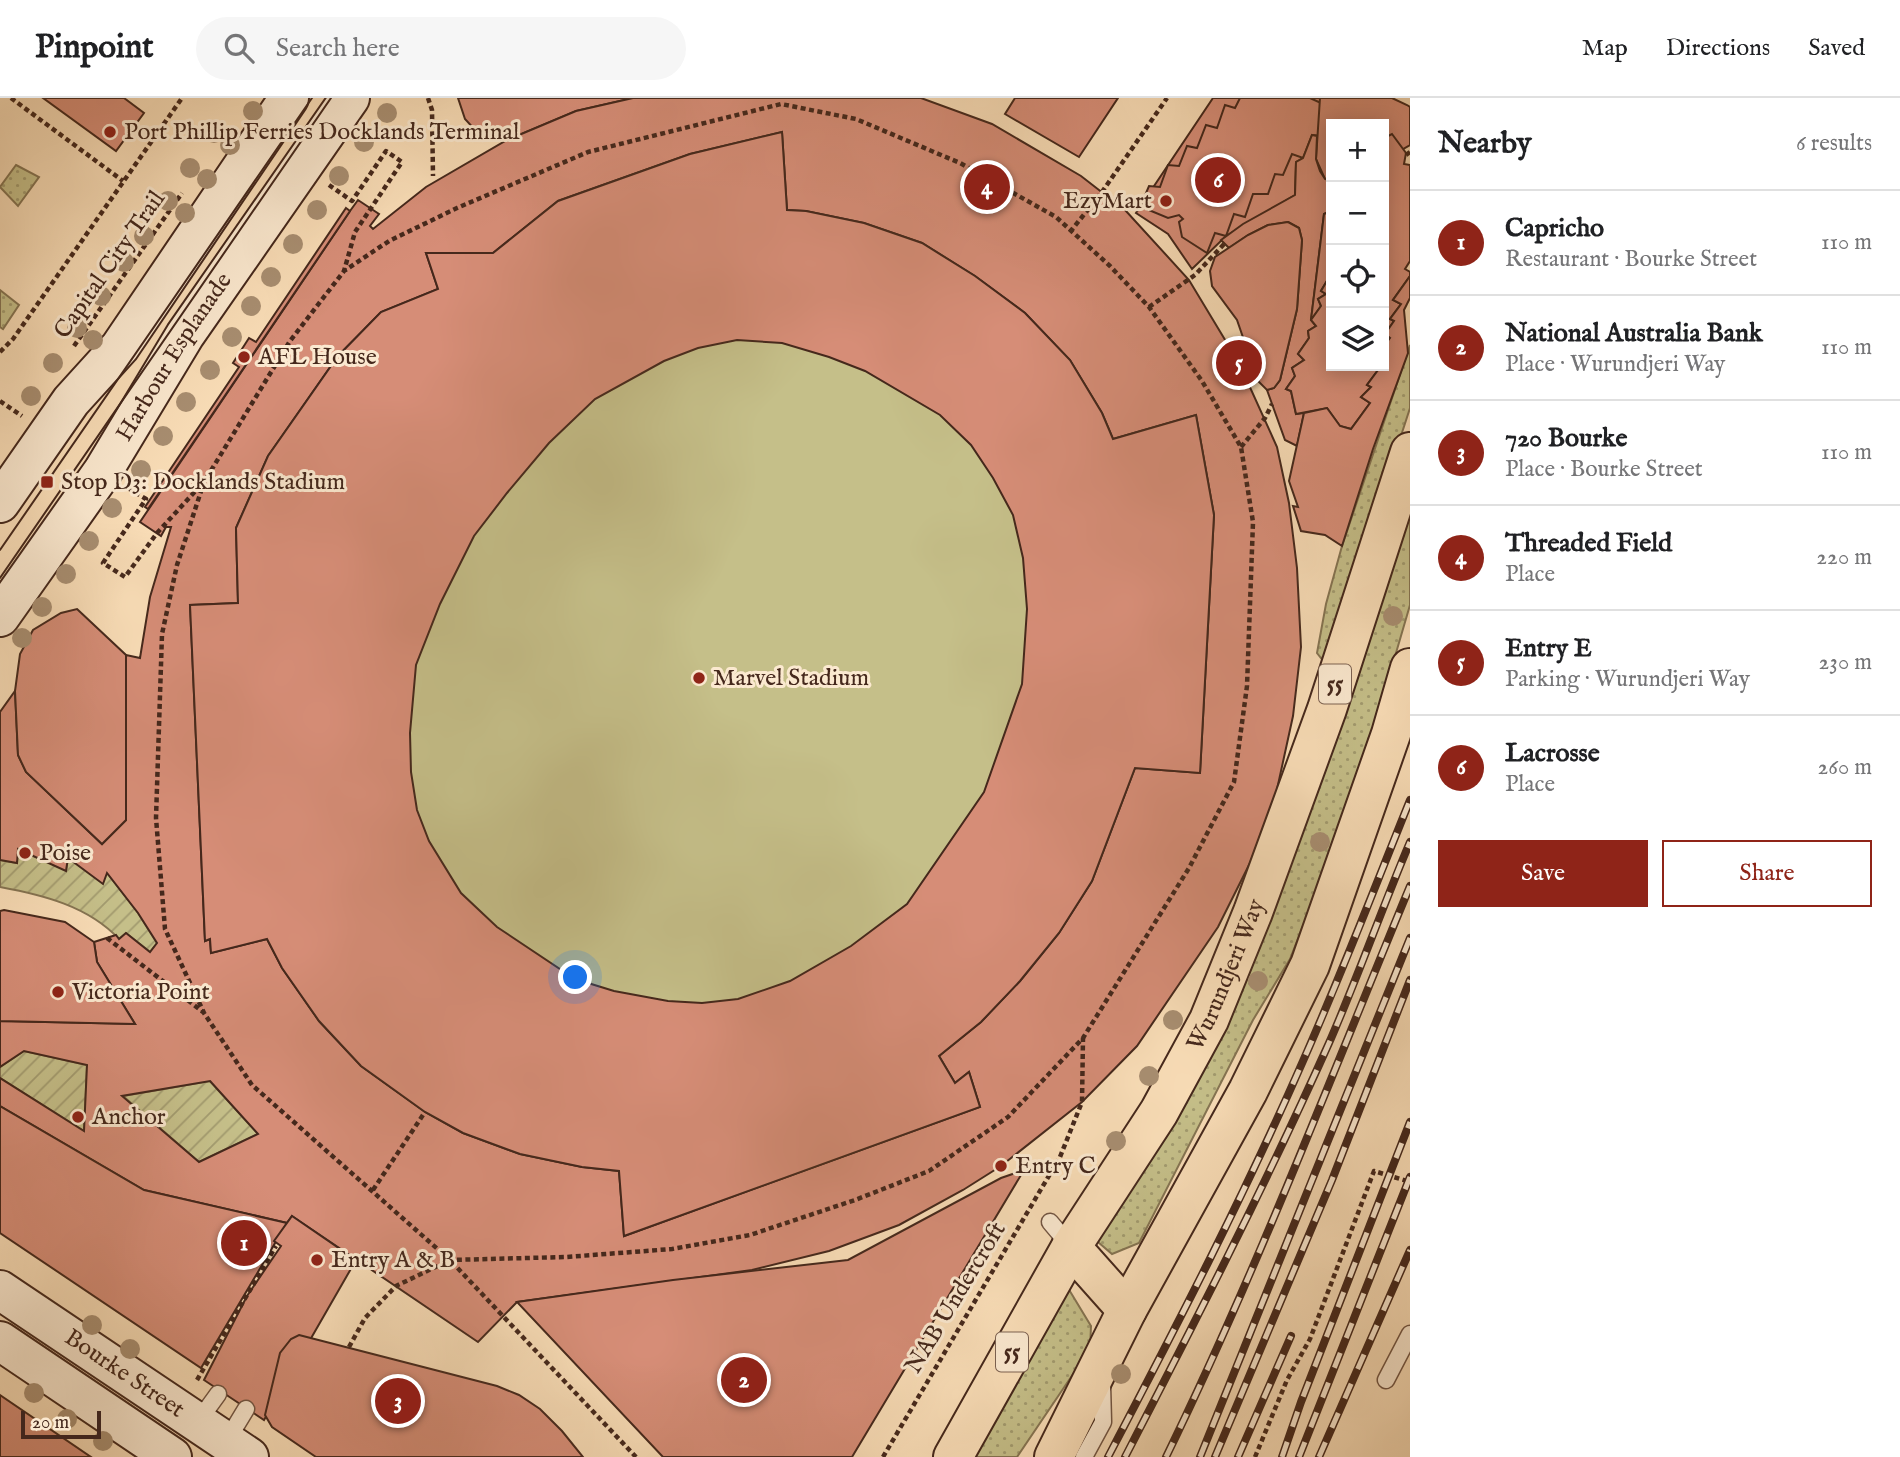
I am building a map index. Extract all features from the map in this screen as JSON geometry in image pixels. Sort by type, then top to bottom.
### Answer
[{"type":"highway","name":"Wurundjeri Way","points":[[953,1457],[1061,1234],[1160,1112],[1209,1020],[1253,912],[1328,709],[1410,453]]},
{"type":"highway","points":[[1054,1457],[1126,1310],[1248,1091],[1310,965],[1391,734],[1410,668]]},
{"type":"highway","points":[[1061,1234],[1126,1310]]},
{"type":"street","name":"Harbour Esplanade","points":[[0,503],[71,401],[120,347],[289,98]]},
{"type":"street","name":"Harbour Esplanade","points":[[0,617],[103,471],[185,335],[350,98]]},
{"type":"street","name":"Bourke Street","points":[[0,1290],[221,1435]]},
{"type":"street","name":"Bourke Street","points":[[0,1341],[163,1455]]},
{"type":"street","points":[[163,1455],[221,1435]]},
{"type":"lane","points":[[1386,1380],[1410,1334]]},
{"type":"lane","points":[[1084,1457],[1103,1422],[1102,1360]]},
{"type":"lane","points":[[221,1435],[246,1409]]},
{"type":"path","points":[[10,98],[123,181]]},
{"type":"path","points":[[0,352],[181,98]]},
{"type":"path","points":[[428,98],[432,110],[433,176]]},
{"type":"path","points":[[1070,232],[1102,192],[1167,98]]},
{"type":"path","points":[[130,489],[146,499],[103,563],[125,577],[157,533],[204,482],[290,341],[344,271],[390,241],[457,208],[588,152],[781,104],[856,119],[960,163],[1056,217],[1110,266],[1149,307],[1202,381],[1241,447],[1253,522],[1247,686],[1234,782],[1189,868],[1083,1038],[1008,1117],[929,1171],[855,1200],[750,1235],[672,1250],[450,1261],[396,1286],[365,1318],[349,1347]]},
{"type":"path","points":[[334,188],[352,201],[386,151],[402,162],[355,232],[344,271]]},
{"type":"path","name":"Capital City Trail","points":[[72,348],[185,189]]},
{"type":"path","points":[[1149,307],[1195,275],[1224,243]]},
{"type":"path","points":[[1241,447],[1265,418],[1272,404]]},
{"type":"path","points":[[18,426],[24,417]]},
{"type":"path","points":[[204,482],[177,565],[162,634],[156,818],[165,929],[204,1013],[252,1085],[450,1261],[636,1457]]},
{"type":"path","points":[[107,938],[204,1013]]},
{"type":"path","name":"NAB Undercroft","points":[[883,1457],[1060,1157],[1082,1101],[1083,1038]]},
{"type":"path","points":[[373,1190],[425,1111]]},
{"type":"path","points":[[1255,1457],[1287,1380],[1310,1339],[1374,1171],[1410,1182]]},
{"type":"path","points":[[197,1380],[275,1246]]},
{"type":"shaded area","points":[[16,165],[39,177],[18,206],[0,187]]},
{"type":"shaded area","name":"Marvel Stadium","points":[[864,223],[1200,773],[624,1236],[237,603]]},
{"type":"shaded area","points":[[0,290],[19,305],[3,329],[0,327]]},
{"type":"shaded area","points":[[1410,345],[1410,408],[1333,645],[1325,657],[1321,658],[1317,653],[1326,604],[1342,546]]},
{"type":"shaded area","points":[[1410,507],[1410,605],[1356,790],[1290,959],[1253,1020],[1139,1243],[1112,1254],[1098,1242],[1212,1042]]},
{"type":"shaded area","points":[[18,849],[66,870],[68,858],[107,873],[157,943],[150,952],[126,933],[119,939],[79,910],[32,894],[0,887],[0,860],[17,863]]},
{"type":"shaded area","points":[[24,1051],[87,1065],[84,1131],[0,1078],[0,1067]]},
{"type":"shaded area","points":[[210,1081],[258,1134],[199,1162],[123,1096]]},
{"type":"shaded area","points":[[1068,1288],[1091,1326],[1090,1349],[1017,1457],[972,1457]]},
{"type":"building","name":"Port Phillip Ferries Docklands Terminal","points":[[43,98],[124,98],[144,113],[116,151]]},
{"type":"building","points":[[458,98],[633,98],[576,111],[507,140],[493,140],[476,131],[465,119]]},
{"type":"building","points":[[633,98],[921,98],[992,124],[1081,176],[1126,211],[1189,280],[1239,363],[1277,447],[1289,503],[1297,568],[1301,647],[1293,716],[1276,794],[1250,863],[1218,927],[1137,1046],[1082,1102],[1001,1166],[899,1225],[829,1251],[752,1270],[517,1302],[478,1342],[292,1216],[287,1223],[144,1190],[0,1106],[0,1078],[84,1131],[87,1065],[24,1051],[0,1067],[0,1021],[135,1024],[97,962],[94,942],[116,935],[119,939],[126,933],[150,952],[157,943],[107,873],[103,884],[68,858],[66,871],[18,849],[17,863],[0,860],[0,712],[15,691],[18,755],[26,772],[102,844],[126,820],[126,655],[140,658],[150,597],[171,527],[166,527],[161,536],[140,522],[358,200],[379,214],[370,226],[373,229],[426,187],[507,140],[576,111]],"holes":[[[782,132],[787,210],[806,211],[864,223],[922,243],[975,276],[1025,313],[1070,360],[1102,413],[1113,439],[1196,415],[1214,515],[1200,773],[1135,768],[1092,881],[1059,933],[1020,981],[981,1022],[939,1056],[955,1083],[969,1072],[980,1107],[624,1236],[619,1171],[582,1167],[520,1154],[463,1133],[425,1112],[361,1066],[319,1021],[282,968],[267,939],[211,953],[210,939],[205,941],[190,605],[238,603],[236,528],[268,456],[338,356],[381,312],[438,289],[426,253],[493,253],[558,201],[690,154]],[[210,1081],[258,1134],[199,1162],[122,1096]]]},
{"type":"building","points":[[1015,98],[1118,98],[1079,157],[1005,114]]},
{"type":"building","points":[[1213,98],[1333,98],[1347,108],[1339,119],[1326,119],[1326,136],[1312,135],[1303,158],[1296,162],[1295,195],[1226,236],[1192,269],[1168,234],[1136,213]]},
{"type":"building","points":[[1240,98],[1310,98],[1343,113],[1339,119],[1326,119],[1326,136],[1312,135],[1303,158],[1292,154],[1283,175],[1275,174],[1268,194],[1253,194],[1245,217],[1234,214],[1226,236],[1215,233],[1207,253],[1182,237],[1179,222],[1183,219],[1179,215],[1168,218],[1144,208],[1148,202],[1143,200],[1149,186],[1160,187],[1168,165],[1179,166],[1187,146],[1197,148],[1206,125],[1217,128],[1225,105],[1235,108]]},
{"type":"building","points":[[1320,98],[1392,98],[1410,107],[1410,145],[1389,157],[1389,119],[1326,119],[1326,179],[1316,159]]},
{"type":"building","name":"Marvel Stadium","points":[[782,132],[787,210],[806,211],[864,223],[922,243],[975,276],[1025,313],[1070,360],[1102,413],[1113,439],[1196,415],[1214,515],[1200,773],[1135,768],[1092,881],[1059,933],[1020,981],[981,1022],[939,1056],[955,1083],[969,1072],[980,1107],[624,1236],[619,1171],[582,1167],[520,1154],[463,1133],[425,1112],[361,1066],[319,1021],[282,968],[267,939],[211,953],[210,939],[205,941],[190,605],[238,603],[236,528],[268,456],[338,356],[381,312],[438,289],[426,253],[493,253],[558,201],[690,154]],"holes":[[[737,340],[782,343],[865,371],[940,415],[971,445],[1013,515],[1023,558],[1027,609],[1022,684],[984,792],[907,904],[851,946],[790,981],[738,999],[702,1003],[668,1001],[614,991],[575,979],[497,927],[461,893],[429,841],[417,810],[411,772],[410,733],[416,665],[440,604],[474,536],[549,443],[595,399],[664,361],[698,348]]]},
{"type":"building","points":[[1392,134],[1406,153],[1404,164],[1410,165],[1410,261],[1405,269],[1410,272],[1410,276],[1393,300],[1401,304],[1390,319],[1394,321],[1389,328],[1389,182],[1389,136]]},
{"type":"building","points":[[1312,135],[1317,136],[1316,159],[1326,179],[1326,213],[1311,320],[1316,326],[1308,331],[1309,338],[1298,354],[1304,360],[1292,368],[1295,376],[1286,389],[1291,391],[1296,414],[1304,413],[1297,446],[1285,440],[1267,390],[1274,388],[1280,380],[1297,309],[1302,240],[1299,228],[1288,222],[1268,225],[1229,248],[1221,240],[1243,224],[1295,195],[1296,162],[1303,158]]},
{"type":"building","name":"AFL House","points":[[346,208],[350,211],[148,509],[145,507],[239,367],[233,363],[249,338],[256,342]]},
{"type":"building","points":[[1326,213],[1326,282],[1321,291],[1326,294],[1318,299],[1321,306],[1311,320]]},
{"type":"building","points":[[1288,222],[1299,228],[1302,240],[1297,309],[1280,380],[1274,388],[1267,390],[1258,381],[1237,320],[1212,286],[1210,271],[1215,257],[1248,235],[1268,225]]},
{"type":"building","points":[[1410,276],[1410,298],[1404,310],[1408,353],[1342,546],[1325,535],[1301,531],[1293,506],[1298,507],[1289,481],[1304,413],[1327,408],[1340,426],[1351,429],[1370,403],[1361,397],[1371,387],[1367,385],[1377,371],[1389,371],[1389,328],[1394,321],[1390,319],[1401,304],[1393,300]]},
{"type":"building","points":[[1326,294],[1326,371],[1377,371],[1367,385],[1371,387],[1361,397],[1370,403],[1351,429],[1340,426],[1327,408],[1296,414],[1291,391],[1286,389],[1295,376],[1292,368],[1304,360],[1298,354],[1309,338],[1308,331],[1316,326],[1311,320],[1321,306],[1318,299]]},
{"type":"building","points":[[77,609],[126,655],[126,820],[102,844],[26,772],[18,755],[15,691],[20,654],[33,630],[61,613]]},
{"type":"building","name":"Victoria Point","points":[[0,911],[65,922],[94,942],[97,962],[135,1024],[0,1021]]},
{"type":"building","points":[[0,1106],[144,1190],[287,1223],[201,1368],[0,1233]]},
{"type":"building","points":[[1024,1170],[852,1457],[663,1457],[517,1302],[673,1280],[848,1260],[1001,1178]]},
{"type":"building","points":[[292,1216],[356,1260],[264,1420],[204,1380],[247,1296],[281,1246],[274,1241]]},
{"type":"building","points":[[299,1335],[497,1386],[519,1395],[540,1409],[583,1457],[316,1457],[272,1427],[265,1415],[280,1353],[291,1339]]},
{"type":"building","points":[[0,1395],[91,1457],[0,1457]]},
{"type":"tram line","points":[[0,550],[312,98]]},
{"type":"tram line","points":[[0,578],[331,98]]},
{"type":"railway","points":[[1108,1457],[1257,1162],[1331,996],[1410,800]]},
{"type":"railway","points":[[1125,1457],[1281,1148],[1340,1018],[1410,842]]},
{"type":"railway","points":[[1166,1457],[1262,1245],[1410,886]]},
{"type":"railway","points":[[1200,1457],[1410,938]]},
{"type":"railway","points":[[1215,1457],[1332,1180],[1410,980]]},
{"type":"railway","points":[[1282,1457],[1410,1122]]},
{"type":"railway","points":[[1299,1457],[1410,1177]]},
{"type":"railway","points":[[1319,1457],[1410,1250]]},
{"type":"railway","points":[[1238,1457],[1291,1336]]},
{"type":"place","name":"Port Phillip Ferries Docklands Terminal","points":[[110,132]]},
{"type":"place","name":"Lacrosse","points":[[1218,180]]},
{"type":"place","name":"Threaded Field","points":[[987,187]]},
{"type":"place","name":"EzyMart","points":[[1166,201]]},
{"type":"place","name":"AFL House","points":[[244,357]]},
{"type":"place","name":"Entry E","points":[[1239,363]]},
{"type":"place","name":"Stop D3: Docklands Stadium","points":[[47,482]]},
{"type":"place","name":"Marvel Stadium","points":[[699,678]]},
{"type":"place","name":"Poise","points":[[25,853]]},
{"type":"place","name":"Victoria Point","points":[[58,992]]},
{"type":"place","name":"Anchor","points":[[78,1117]]},
{"type":"place","name":"Entry C","points":[[1001,1166]]},
{"type":"place","name":"Capricho","points":[[244,1243]]},
{"type":"place","name":"Entry A & B","points":[[317,1260]]},
{"type":"place","name":"National Australia Bank","points":[[744,1380]]},
{"type":"place","name":"720 Bourke","points":[[398,1401]]}]
